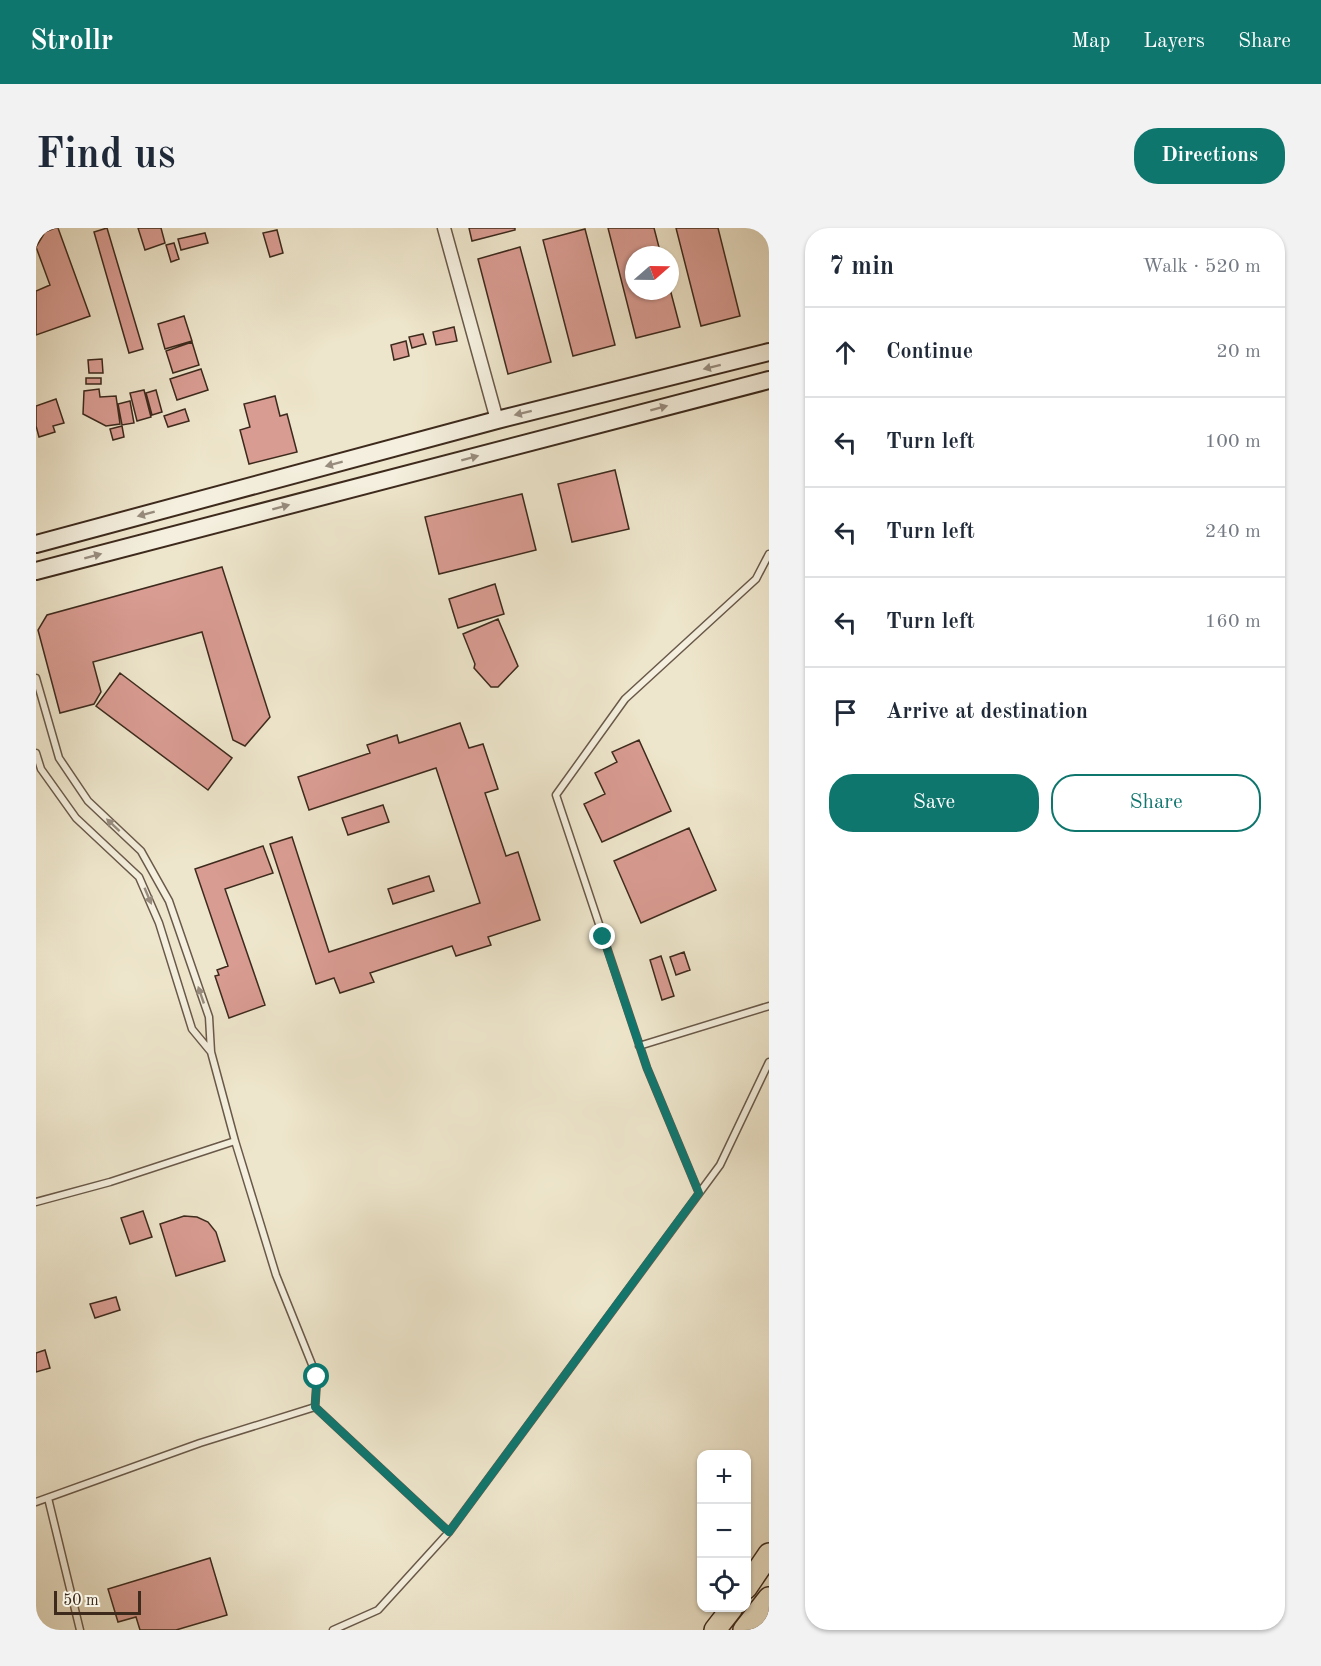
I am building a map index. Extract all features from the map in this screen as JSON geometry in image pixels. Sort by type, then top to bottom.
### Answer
[{"type":"highway","points":[[751,1582],[769,1554]]},
{"type":"highway","points":[[744,1630],[769,1598]]},
{"type":"highway","points":[[715,1630],[729,1612]]},
{"type":"main road","points":[[36,544],[497,420],[769,352]]},
{"type":"main road","points":[[36,571],[769,380]]},
{"type":"street","points":[[444,228],[497,420]]},
{"type":"lane","points":[[699,1193],[639,1046],[556,795],[625,699],[756,579],[769,554]]},
{"type":"lane","points":[[36,678],[59,758],[88,801],[141,851],[169,902],[208,1017],[211,1052],[235,1141],[276,1275],[317,1377],[315,1407]]},
{"type":"lane","points":[[36,753],[40,769],[76,818],[140,877],[159,922],[192,1029],[211,1052]]},
{"type":"lane","points":[[639,1046],[769,1006]]},
{"type":"lane","points":[[333,1630],[378,1610],[449,1532],[720,1165],[769,1062]]},
{"type":"lane","points":[[36,1202],[110,1182],[235,1141]]},
{"type":"lane","points":[[315,1407],[449,1532]]},
{"type":"lane","points":[[36,1502],[200,1443],[315,1407]]},
{"type":"lane","points":[[48,1498],[80,1630]]},
{"type":"building","points":[[58,228],[90,316],[36,335],[36,291],[50,285],[36,247],[45,232]]},
{"type":"building","points":[[107,228],[143,349],[129,353],[94,232]]},
{"type":"building","points":[[138,228],[161,228],[165,243],[145,250]]},
{"type":"building","points":[[469,228],[515,228],[515,230],[472,241]]},
{"type":"building","points":[[608,228],[654,228],[659,246],[625,246],[625,295]]},
{"type":"building","points":[[676,228],[718,228],[740,316],[701,326]]},
{"type":"building","points":[[585,229],[615,345],[573,356],[543,240]]},
{"type":"building","points":[[277,230],[283,253],[270,257],[263,233]]},
{"type":"building","points":[[205,233],[208,243],[181,250],[178,239]]},
{"type":"building","points":[[174,243],[179,259],[171,262],[166,245]]},
{"type":"building","points":[[520,247],[551,362],[508,374],[478,259]]},
{"type":"building","points":[[626,300],[673,300],[680,327],[636,338]]},
{"type":"building","points":[[184,316],[192,341],[165,349],[158,324]]},
{"type":"building","points":[[454,327],[457,341],[436,345],[433,332]]},
{"type":"building","points":[[423,334],[426,344],[412,348],[409,337]]},
{"type":"building","points":[[406,341],[409,356],[394,360],[391,345]]},
{"type":"building","points":[[192,342],[199,365],[173,373],[166,351]]},
{"type":"building","points":[[102,359],[103,373],[89,373],[88,360]]},
{"type":"building","points":[[201,369],[208,390],[177,400],[170,379]]},
{"type":"building","points":[[86,378],[101,378],[101,384],[86,384]]},
{"type":"building","points":[[99,389],[100,397],[116,396],[120,424],[106,426],[83,414],[84,391]]},
{"type":"building","points":[[144,390],[151,417],[137,421],[130,393]]},
{"type":"building","points":[[156,390],[162,412],[152,415],[146,393]]},
{"type":"building","points":[[275,396],[280,416],[287,414],[297,452],[249,464],[240,430],[250,427],[244,404]]},
{"type":"building","points":[[56,399],[64,423],[53,426],[55,432],[39,437],[36,426],[36,406]]},
{"type":"building","points":[[130,401],[134,423],[122,425],[118,404]]},
{"type":"building","points":[[185,409],[189,421],[168,427],[164,416]]},
{"type":"building","points":[[122,426],[124,437],[113,440],[110,429]]},
{"type":"building","points":[[615,470],[629,529],[572,542],[558,484]]},
{"type":"building","points":[[522,494],[536,550],[439,574],[425,517]]},
{"type":"building","points":[[222,567],[270,717],[245,746],[233,740],[202,632],[93,662],[101,692],[94,704],[60,713],[38,630],[47,615]]},
{"type":"building","points":[[495,584],[504,614],[458,628],[449,599]]},
{"type":"building","points":[[498,619],[518,666],[498,687],[491,687],[474,668],[475,664],[463,634]]},
{"type":"building","points":[[120,673],[232,758],[208,790],[96,706]]},
{"type":"building","points":[[460,723],[469,748],[483,744],[498,789],[485,793],[506,856],[518,852],[540,920],[488,937],[491,945],[456,956],[452,946],[370,973],[374,982],[340,993],[334,978],[316,984],[270,844],[292,837],[329,952],[480,903],[436,768],[309,810],[298,777],[370,753],[367,745],[397,735],[399,743]]},
{"type":"building","points":[[639,740],[671,811],[602,842],[584,804],[605,794],[595,773],[617,762],[612,752]]},
{"type":"building","points":[[383,805],[389,822],[348,835],[342,818]]},
{"type":"building","points":[[689,828],[716,890],[641,923],[614,861]]},
{"type":"building","points":[[263,846],[273,873],[225,889],[265,1005],[229,1018],[215,976],[219,975],[217,970],[228,966],[195,869]]},
{"type":"building","points":[[429,876],[434,891],[393,904],[388,889]]},
{"type":"building","points":[[684,952],[690,970],[676,975],[670,957]]},
{"type":"building","points":[[661,956],[674,996],[662,1000],[650,960]]},
{"type":"building","points":[[143,1211],[152,1237],[130,1244],[121,1218]]},
{"type":"building","points":[[184,1216],[197,1217],[208,1222],[216,1232],[225,1261],[176,1276],[160,1224]]},
{"type":"building","points":[[116,1297],[120,1310],[95,1318],[90,1304]]},
{"type":"building","points":[[45,1350],[50,1368],[36,1372],[36,1353]]},
{"type":"building","points":[[210,1558],[227,1615],[176,1630],[140,1630],[136,1617],[118,1622],[108,1589]]},
{"type":"route","points":[[317,1377],[315,1407],[449,1532],[699,1193],[647,1068],[603,937]]}]
